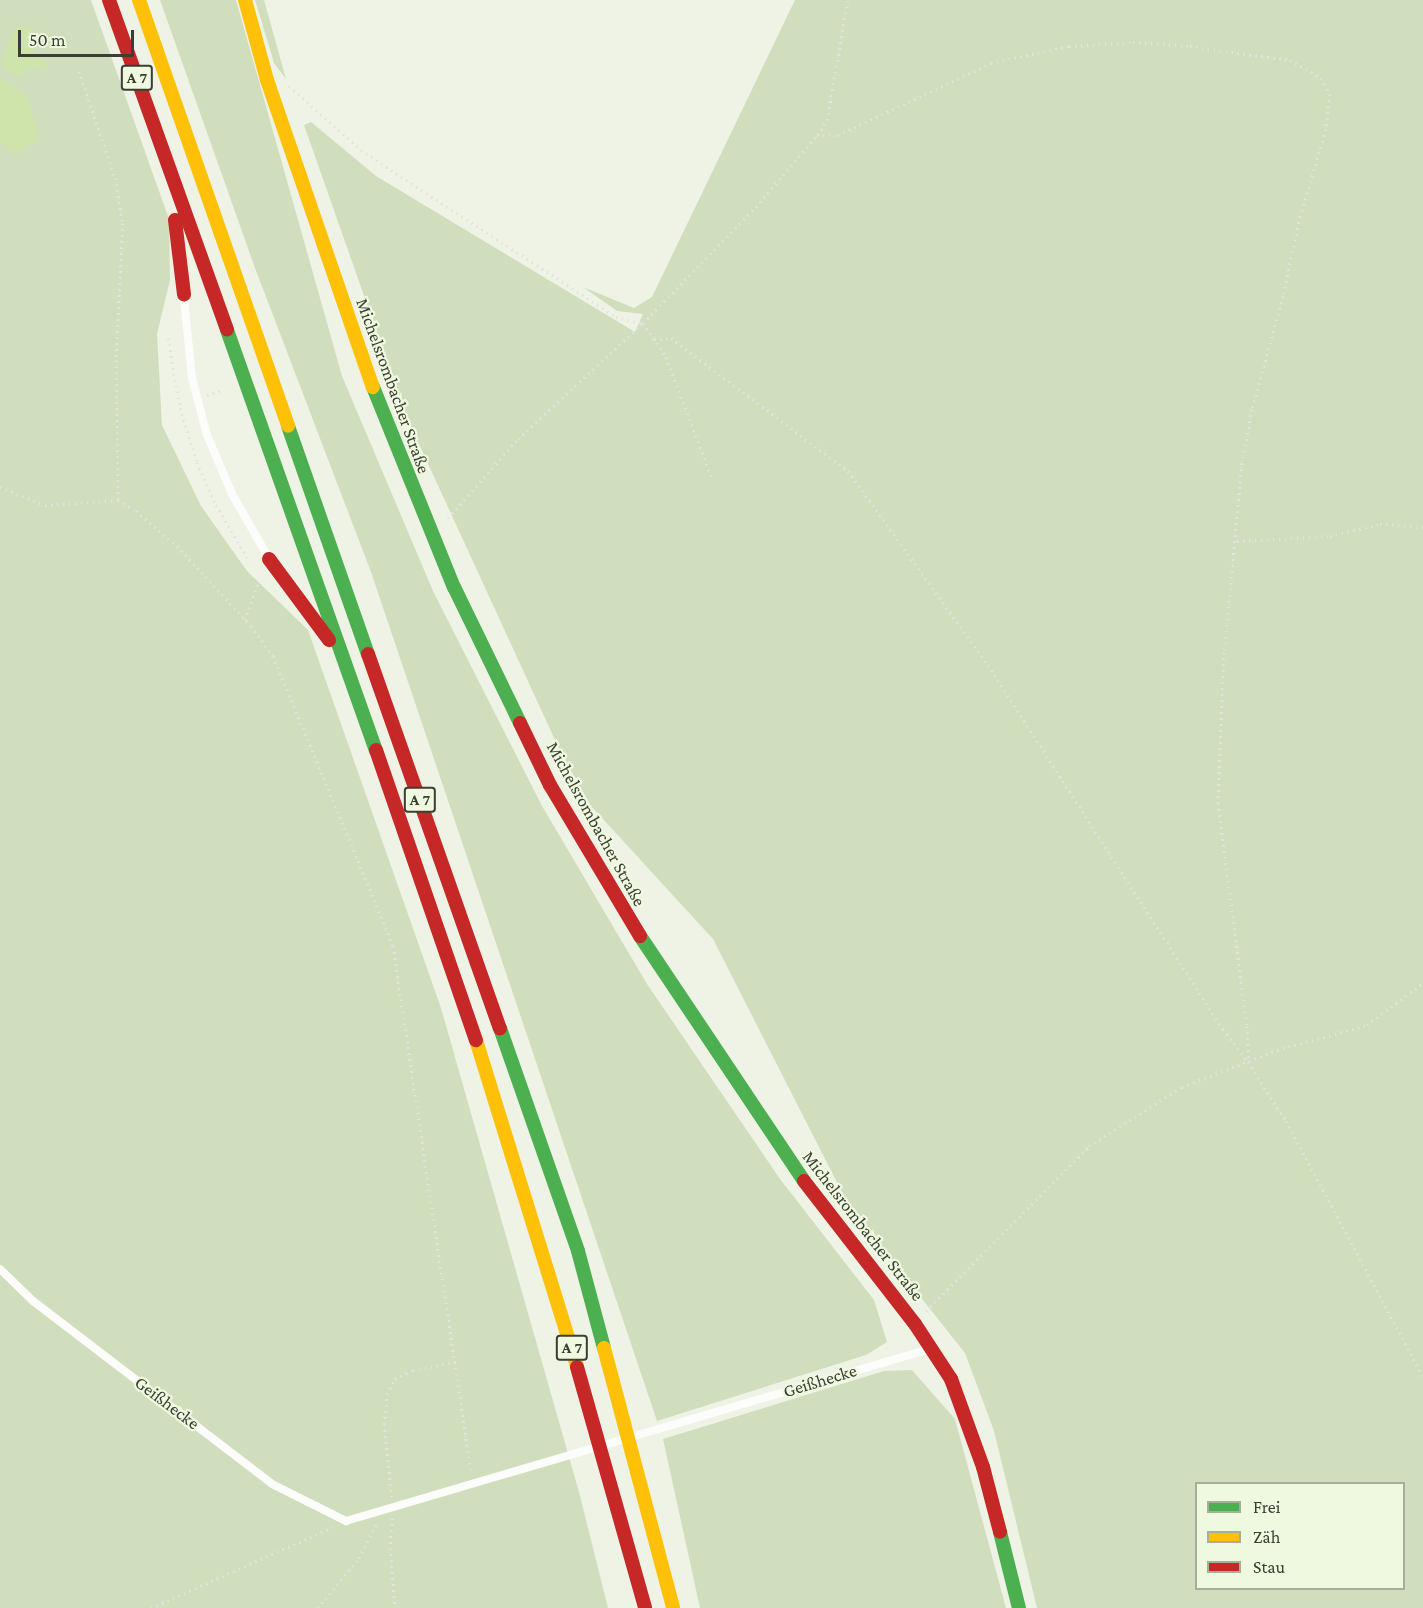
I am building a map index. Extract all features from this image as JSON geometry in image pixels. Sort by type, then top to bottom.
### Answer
[{"type":"main road","name":"A 7","points":[[109,0],[348,667],[492,1089],[553,1284],[645,1608]]},
{"type":"main road","name":"A 7","points":[[139,0],[578,1251],[673,1608]]},
{"type":"main road","name":"Michelsrombacher Straße","points":[[245,0],[267,80],[389,435],[454,587],[550,785],[656,963],[726,1071],[783,1153],[932,1348],[966,1412],[1019,1608]]},
{"type":"main road","points":[[165,157],[184,294]]},
{"type":"main road","points":[[269,559],[348,667]]},
{"type":"lane","points":[[184,294],[197,399],[218,464],[269,559]]},
{"type":"lane","name":"Geißhecke","points":[[0,1269],[33,1301],[272,1484],[346,1521]]},
{"type":"lane","name":"Geißhecke","points":[[472,1482],[932,1348]]},
{"type":"lane","points":[[346,1521],[472,1482]]},
{"type":"path","points":[[448,518],[518,440],[643,323],[756,207],[817,135],[827,120],[848,0]]},
{"type":"path","points":[[817,135],[838,135],[991,63],[1069,46],[1133,42],[1190,46],[1290,60],[1321,78],[1330,94],[1326,129],[1300,216],[1283,296],[1252,409],[1242,463],[1237,541],[1221,685],[1218,803],[1247,1026],[1248,1062]]},
{"type":"path","points":[[79,71],[115,178],[123,224],[116,360],[118,500]]},
{"type":"path","points":[[267,80],[285,83],[361,150],[567,286],[616,317],[643,323],[666,357],[711,476]]},
{"type":"path","points":[[168,338],[180,408],[197,462],[216,505],[254,568]]},
{"type":"path","points":[[654,339],[671,338],[848,471],[988,665],[1223,1029],[1248,1062],[1286,1121],[1423,1376]]},
{"type":"path","points":[[197,399],[224,390]]},
{"type":"path","points":[[0,487],[45,505],[118,500],[156,527],[245,620],[273,656],[393,946],[472,1482]]},
{"type":"path","points":[[1237,541],[1330,536],[1380,524],[1423,527]]},
{"type":"path","points":[[248,559],[269,559]]},
{"type":"path","points":[[245,620],[260,577]]},
{"type":"path","points":[[915,1324],[1021,1210],[1089,1146],[1182,1087],[1248,1062],[1367,1025],[1423,983]]},
{"type":"path","points":[[394,1608],[390,1548],[394,1508],[384,1424],[387,1395],[395,1379],[413,1370],[456,1362]]},
{"type":"path","points":[[318,1608],[359,1558],[384,1511]]},
{"type":"path","points":[[151,1608],[346,1521]]},
{"type":"shaded area","points":[[0,0],[91,0],[169,219],[170,280],[157,334],[162,425],[201,506],[247,571],[308,630],[441,1008],[579,1492],[608,1608],[0,1608]]},
{"type":"shaded area","points":[[160,0],[236,0],[342,376],[433,591],[542,806],[647,984],[780,1179],[874,1300],[887,1342],[866,1355],[657,1421],[371,572],[255,268]]},
{"type":"shaded area","points":[[255,0],[264,0],[286,79],[274,63]]},
{"type":"shaded area","points":[[795,0],[1423,0],[1423,1608],[1037,1608],[994,1431],[965,1353],[850,1208],[713,939],[591,806],[561,753],[407,418],[304,125],[311,122],[376,176],[635,332],[643,314],[617,311],[583,287],[634,308],[652,297]]},
{"type":"shaded area","points":[[21,25],[35,31],[38,38],[33,53],[48,63],[43,69],[30,68],[20,77],[6,71],[2,62],[13,30]]},
{"type":"shaded area","points":[[0,78],[26,94],[40,140],[13,154],[0,141]]},
{"type":"shaded area","points":[[912,1370],[955,1419],[1006,1608],[700,1608],[663,1439],[884,1371]]},
{"type":"traffic: fast","points":[[227,330],[376,750]]},
{"type":"traffic: fast","points":[[373,387],[454,587],[520,723]]},
{"type":"traffic: fast","points":[[288,426],[368,654]]},
{"type":"traffic: fast","points":[[640,936],[804,1181]]},
{"type":"traffic: fast","points":[[500,1028],[578,1251],[604,1348]]},
{"type":"traffic: fast","points":[[1000,1532],[1019,1608]]},
{"type":"traffic: slow","points":[[139,0],[288,426]]},
{"type":"traffic: slow","points":[[245,0],[267,80],[373,387]]},
{"type":"traffic: slow","points":[[476,1040],[577,1367]]},
{"type":"traffic: slow","points":[[604,1348],[673,1608]]},
{"type":"traffic: jam","points":[[109,0],[227,330]]},
{"type":"traffic: jam","points":[[175,220],[184,294]]},
{"type":"traffic: jam","points":[[269,559],[329,640]]},
{"type":"traffic: jam","points":[[368,654],[500,1028]]},
{"type":"traffic: jam","points":[[520,723],[550,785],[640,936]]},
{"type":"traffic: jam","points":[[376,750],[476,1040]]},
{"type":"traffic: jam","points":[[804,1181],[915,1324],[951,1379],[983,1467],[1000,1532]]},
{"type":"traffic: jam","points":[[577,1367],[645,1608]]}]
